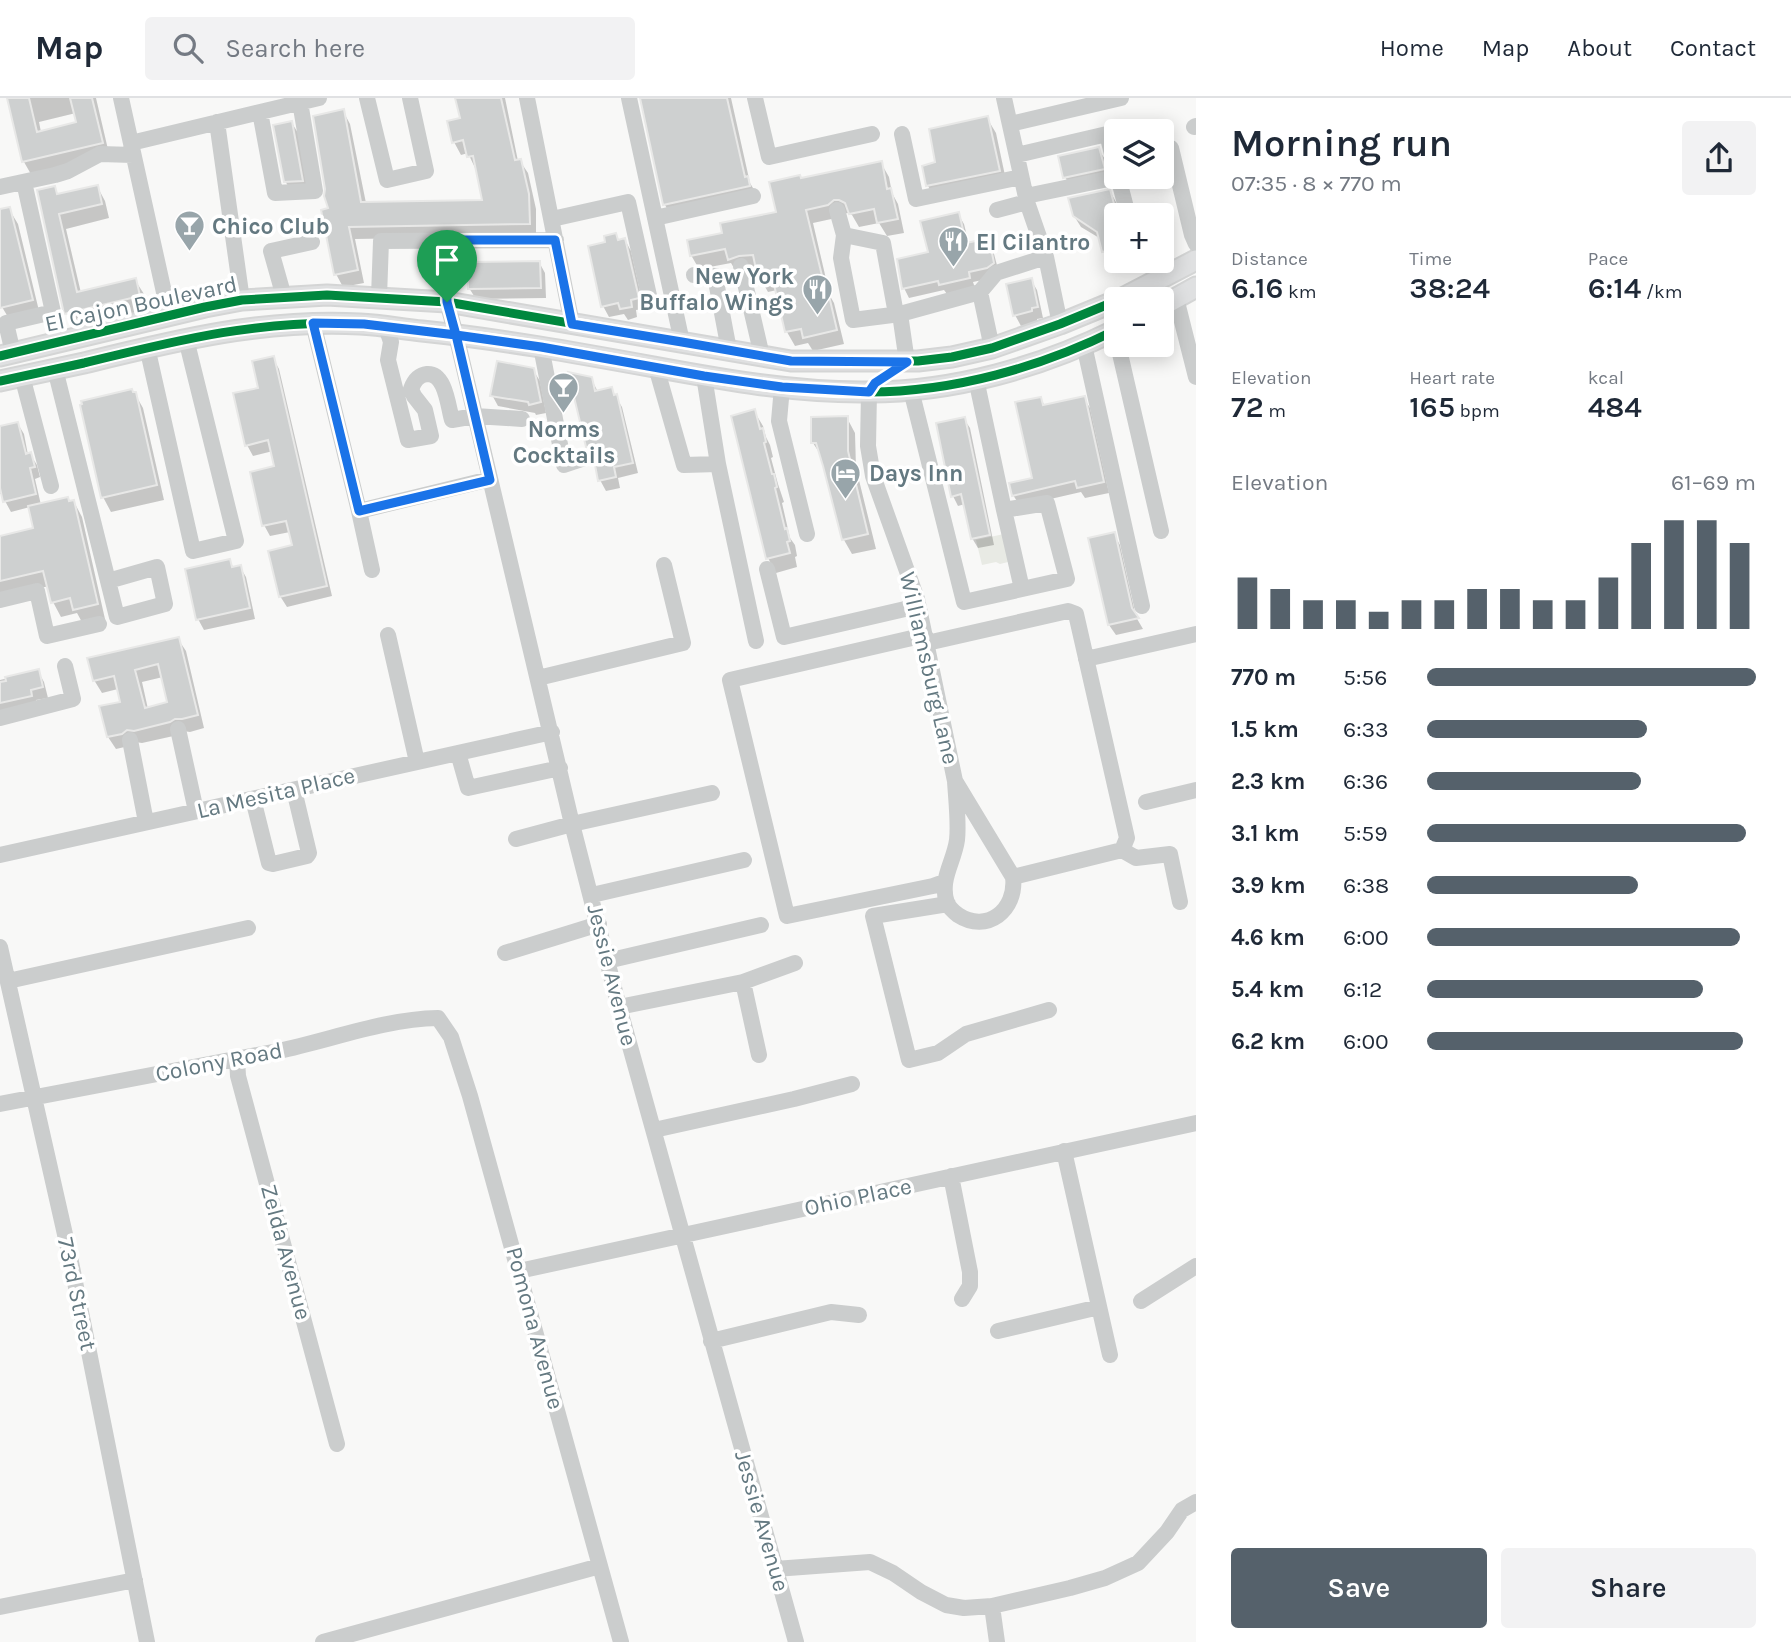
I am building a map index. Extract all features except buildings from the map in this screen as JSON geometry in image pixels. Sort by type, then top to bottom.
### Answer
[{"type":"main road","points":[[1144,287],[1196,260]]},
{"type":"main road","points":[[1174,299],[1196,287]]},
{"type":"main road","name":"El Cajon Boulevard","points":[[6,355],[242,300],[327,295],[447,302],[791,361],[907,362],[952,357],[992,348],[1104,306]]},
{"type":"main road","name":"El Cajon Boulevard","points":[[0,381],[186,338],[242,329],[313,323],[364,324],[456,335],[782,387],[869,392],[911,390],[976,379],[1104,339]]},
{"type":"main road","points":[[869,392],[875,383],[907,362]]},
{"type":"street","points":[[121,98],[169,315]]},
{"type":"street","points":[[0,187],[68,171],[100,155],[132,149],[217,122],[319,98]]},
{"type":"street","points":[[368,98],[387,180],[426,171],[410,98]]},
{"type":"street","points":[[527,98],[572,324]]},
{"type":"street","points":[[629,98],[682,342]]},
{"type":"street","points":[[755,98],[769,157],[872,134]]},
{"type":"street","points":[[1004,98],[1026,199],[1046,257],[1060,324]]},
{"type":"street","points":[[1010,124],[1121,98]]},
{"type":"street","points":[[260,112],[275,193],[314,191],[300,103]]},
{"type":"street","points":[[217,122],[242,300]]},
{"type":"street","points":[[902,134],[916,200],[1021,177]]},
{"type":"street","points":[[1017,155],[1104,135]]},
{"type":"street","points":[[1174,160],[1196,244]]},
{"type":"street","points":[[998,210],[1026,199],[1104,180]]},
{"type":"street","points":[[24,182],[60,341]]},
{"type":"street","points":[[655,218],[753,196]]},
{"type":"street","points":[[551,219],[628,202],[650,300]]},
{"type":"street","points":[[837,210],[844,235],[841,257],[853,320],[898,314],[980,292],[996,273],[1046,257]]},
{"type":"street","points":[[844,235],[883,243],[907,362]]},
{"type":"street","points":[[379,297],[381,240],[555,240]]},
{"type":"street","name":"Jessie Avenue","points":[[445,240],[447,302],[572,824],[681,1235],[796,1642]]},
{"type":"street","points":[[284,297],[271,251],[312,243]]},
{"type":"street","points":[[741,266],[762,356]]},
{"type":"street","points":[[695,275],[715,275],[729,350]]},
{"type":"street","points":[[980,292],[992,348]]},
{"type":"street","points":[[6,355],[6,323],[52,312]]},
{"type":"street","points":[[1174,316],[1196,377]]},
{"type":"street","points":[[313,323],[372,570]]},
{"type":"street","points":[[386,327],[391,342],[388,360],[408,440],[431,436],[425,410],[411,389],[416,378],[427,374],[442,382],[452,421]]},
{"type":"street","points":[[146,348],[193,551],[236,541],[186,338]]},
{"type":"street","points":[[1084,345],[1142,607]]},
{"type":"street","points":[[541,347],[564,465],[588,457]]},
{"type":"street","points":[[1121,357],[1161,531]]},
{"type":"street","points":[[656,367],[684,465],[718,464]]},
{"type":"street","points":[[55,369],[108,581]]},
{"type":"street","points":[[22,376],[51,486]]},
{"type":"street","points":[[704,376],[718,464],[756,641]]},
{"type":"street","points":[[976,379],[1022,589]]},
{"type":"street","points":[[782,387],[779,421],[807,534]]},
{"type":"street","points":[[911,390],[964,602],[1067,579],[1047,503],[1004,510]]},
{"type":"street","name":"Williamsburg Lane","points":[[869,392],[868,446],[873,476],[918,606],[955,781],[957,839],[944,882],[948,904]]},
{"type":"street","points":[[428,425],[475,416],[522,419]]},
{"type":"street","points":[[359,511],[490,480]]},
{"type":"street","points":[[538,678],[683,643],[664,565]]},
{"type":"street","points":[[767,569],[783,637],[918,606]]},
{"type":"street","points":[[0,600],[37,591],[47,636],[99,624]]},
{"type":"street","points":[[944,882],[787,916],[730,680],[1068,611],[1076,614],[1127,838],[1122,850]]},
{"type":"street","points":[[1086,659],[1196,634]]},
{"type":"street","points":[[388,635],[417,762]]},
{"type":"street","points":[[0,718],[73,699],[65,666]]},
{"type":"street","points":[[178,729],[196,811]]},
{"type":"street","name":"La Mesita Place","points":[[0,855],[552,732]]},
{"type":"street","points":[[130,740],[146,822]]},
{"type":"street","points":[[458,753],[468,788],[560,768]]},
{"type":"street","name":"Williamsburg Lane","points":[[955,781],[1013,877]]},
{"type":"street","points":[[253,799],[269,863],[273,864],[307,856],[309,853],[293,790]]},
{"type":"street","points":[[1146,802],[1196,790]]},
{"type":"street","points":[[516,839],[712,793]]},
{"type":"street","points":[[1049,1010],[966,1034],[938,1053],[909,1060],[873,916],[948,904],[953,911],[968,920],[993,918],[1010,902],[1013,877],[1122,850],[1136,858],[1170,854],[1180,902]]},
{"type":"street","points":[[592,895],[744,860]]},
{"type":"street","points":[[505,953],[599,925]]},
{"type":"street","points":[[607,961],[761,925]]},
{"type":"street","points":[[8,981],[248,928]]},
{"type":"street","name":"73rd Street","points":[[0,947],[69,1252],[147,1642]]},
{"type":"street","points":[[619,1007],[743,982],[794,963]]},
{"type":"street","points":[[743,982],[759,1055]]},
{"type":"street","name":"Colony Road","points":[[0,1104],[237,1059],[387,1025],[438,1018]]},
{"type":"street","name":"Pomona Avenue","points":[[438,1018],[451,1037],[468,1089],[621,1642]]},
{"type":"street","name":"Zelda Avenue","points":[[237,1059],[238,1076],[337,1444]]},
{"type":"street","points":[[654,1130],[852,1084]]},
{"type":"street","name":"Ohio Place","points":[[519,1271],[1196,1123]]},
{"type":"street","points":[[1064,1152],[1110,1355]]},
{"type":"street","points":[[951,1176],[970,1272],[970,1286],[962,1300]]},
{"type":"street","points":[[1141,1301],[1196,1266]]},
{"type":"street","points":[[998,1331],[1099,1307]]},
{"type":"street","points":[[711,1341],[831,1312],[859,1315]]},
{"type":"street","points":[[775,1569],[870,1562],[946,1605],[964,1608],[992,1606],[1105,1578],[1138,1563],[1167,1532],[1182,1510],[1196,1502]]},
{"type":"street","points":[[323,1642],[345,1639],[600,1566]]},
{"type":"street","points":[[0,1607],[135,1580]]},
{"type":"street","points":[[992,1606],[997,1642]]},
{"type":"shaded area","points":[[1004,534],[1008,562],[982,565],[976,540]]},
{"type":"cycle path","points":[[0,356],[242,300],[327,295],[447,302],[791,361],[918,361],[992,348],[1104,306]]},
{"type":"cycle path","points":[[0,381],[220,333],[324,323],[376,325],[480,338],[788,388],[842,392],[901,391],[933,388],[996,375],[1058,355],[1104,335]]},
{"type":"place","name":"Chico Club","points":[[189,253]]},
{"type":"place","name":"El Cilantro","points":[[953,269]]},
{"type":"place","name":"New York Buffalo Wings","points":[[817,316]]},
{"type":"place","name":"Norms Cocktails","points":[[564,415]]},
{"type":"place","name":"Days Inn","points":[[846,500]]},
{"type":"route","points":[[447,302],[445,240],[555,240],[572,324],[791,361],[907,362],[883,376],[869,392],[826,391],[704,376],[456,335],[364,324],[313,323],[359,511],[490,480],[456,335],[447,302]]}]
